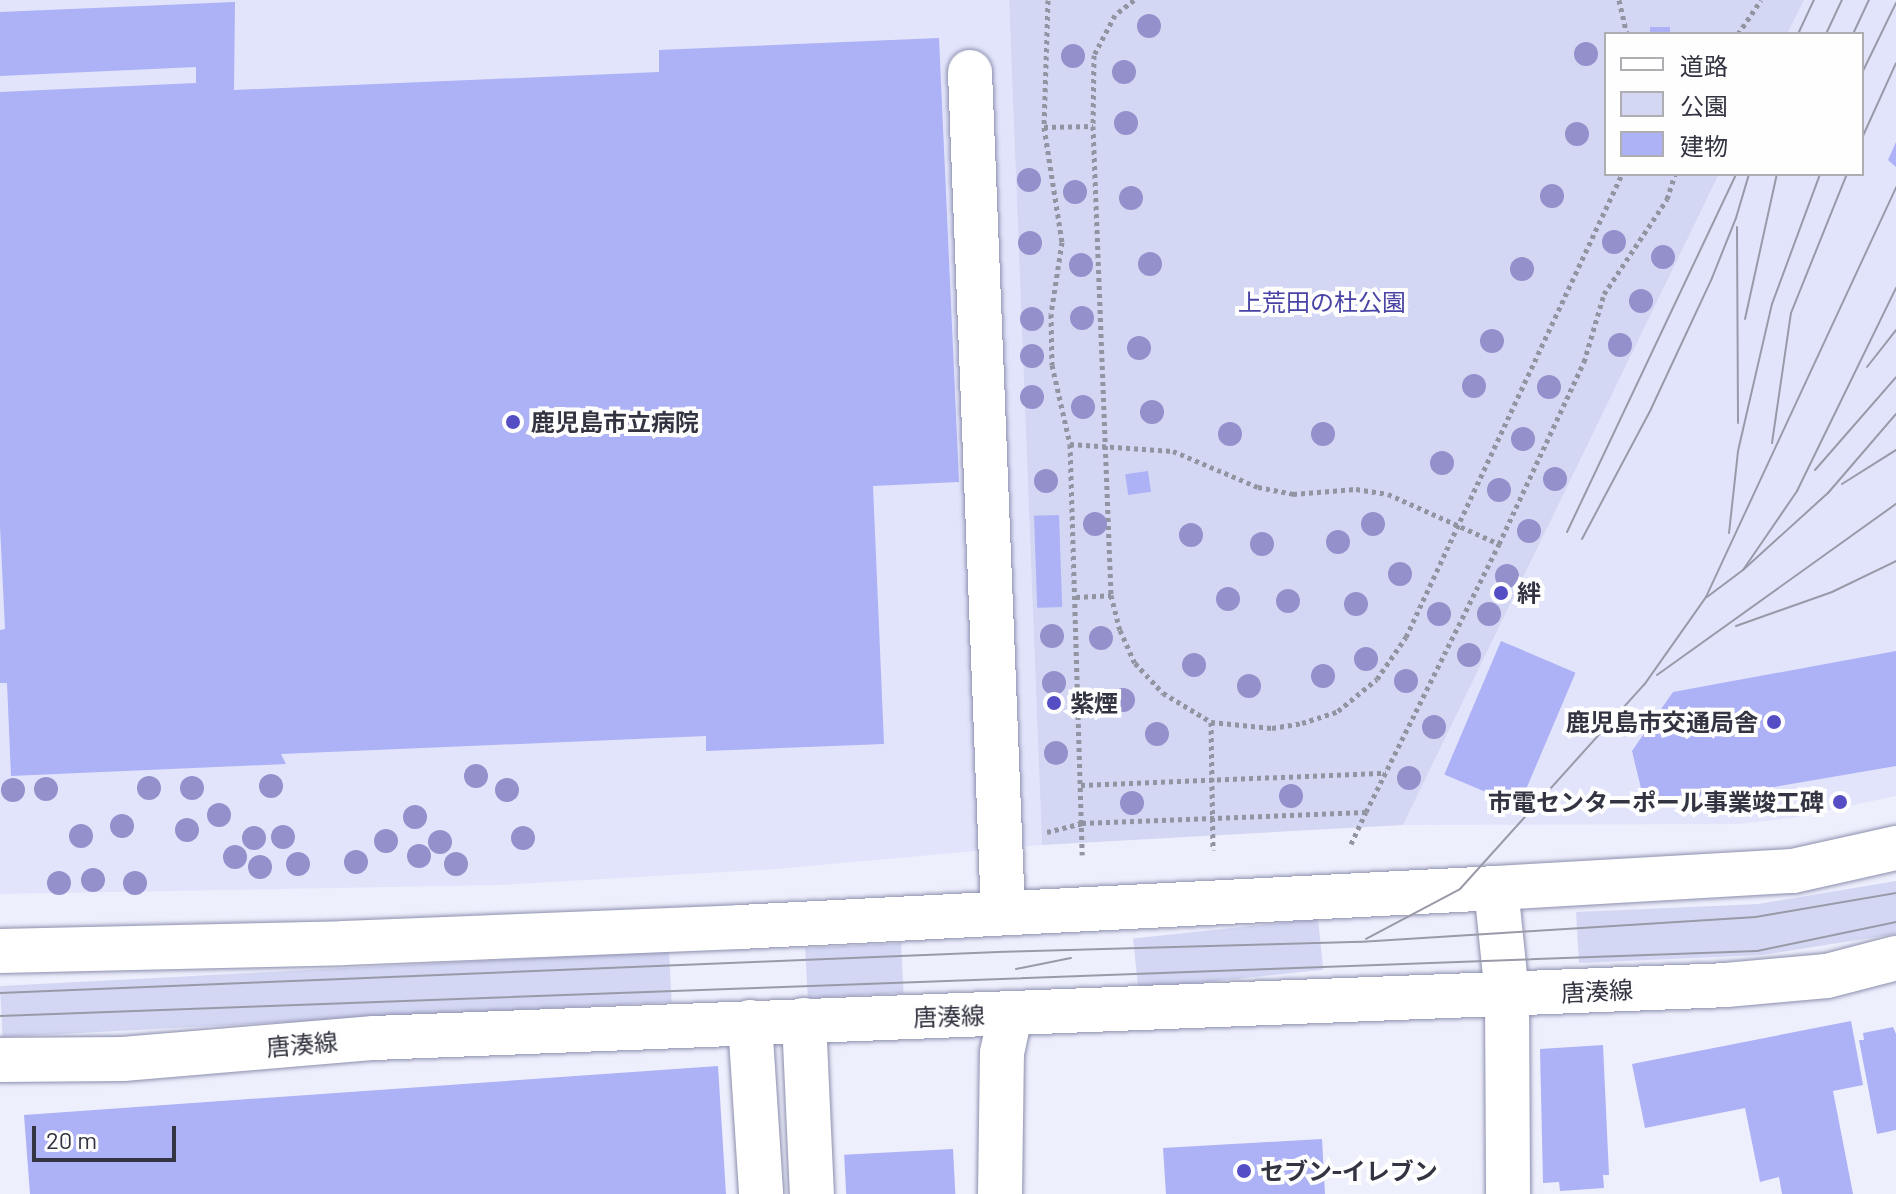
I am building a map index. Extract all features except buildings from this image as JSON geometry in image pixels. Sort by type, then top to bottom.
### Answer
[{"type":"street","points":[[970,72],[1003,913]]},
{"type":"street","points":[[0,951],[344,943],[1496,888],[1793,871],[1896,848]]},
{"type":"street","points":[[1496,888],[1507,995],[1508,1194]]},
{"type":"street","name":"唐湊線","points":[[0,1060],[123,1059],[374,1038],[1726,985],[1827,976],[1896,958]]},
{"type":"street","points":[[1000,1194],[1002,1053],[1010,1014]]},
{"type":"street","points":[[804,1020],[812,1194]]},
{"type":"street","points":[[750,1022],[761,1194]]},
{"type":"path","points":[[1048,0],[1044,127],[1062,242],[1051,314],[1052,365],[1070,444],[1082,855]]},
{"type":"path","points":[[1134,0],[1115,15],[1094,55],[1093,126],[1111,595],[1120,630],[1135,663],[1163,693],[1211,722],[1272,728],[1302,723],[1338,711],[1377,679],[1406,637],[1621,176]]},
{"type":"path","points":[[1619,0],[1627,32]]},
{"type":"path","points":[[1739,32],[1761,0]]},
{"type":"path","points":[[1044,127],[1093,126]]},
{"type":"path","points":[[1351,844],[1499,544],[1584,362],[1604,294],[1667,199],[1674,176]]},
{"type":"path","points":[[1070,444],[1173,451],[1258,487],[1293,494],[1356,489],[1388,494],[1499,544]]},
{"type":"path","points":[[1076,597],[1111,595]]},
{"type":"path","points":[[1211,722],[1213,850]]},
{"type":"path","points":[[1081,785],[1387,773]]},
{"type":"path","points":[[1000,839],[1022,838],[1082,823],[1366,812]]},
{"type":"shaded area","name":"鹿児島市立病院","points":[[0,0],[1009,0],[1042,845],[776,869],[500,885],[0,894]]},
{"type":"shaded area","points":[[1804,0],[1896,0],[1896,796],[1792,818],[1738,824],[1403,825],[1718,176],[1864,176],[1864,32],[1788,32]]},
{"type":"green space","name":"上荒田の杜公園","points":[[1009,0],[1804,0],[1788,32],[1604,32],[1604,176],[1718,176],[1403,825],[1042,845]]},
{"type":"green space","points":[[1896,881],[1896,934],[1762,955],[1579,963],[1576,912],[1758,904]]},
{"type":"green space","points":[[1318,919],[1323,970],[1138,989],[1133,938]]},
{"type":"green space","points":[[901,943],[904,993],[808,998],[805,948]]},
{"type":"green space","points":[[669,951],[672,1002],[3,1037],[0,986]]},
{"type":"tram line","points":[[1799,32],[1814,0]]},
{"type":"tram line","points":[[1827,32],[1842,0]]},
{"type":"tram line","points":[[1854,32],[1869,0]]},
{"type":"tram line","points":[[1864,69],[1896,3]]},
{"type":"tram line","points":[[1864,134],[1896,63]]},
{"type":"tram line","points":[[1567,532],[1735,176]]},
{"type":"tram line","points":[[1582,539],[1651,409],[1712,278],[1736,218],[1748,176]]},
{"type":"tram line","points":[[1745,319],[1777,176]]},
{"type":"tram line","points":[[1729,533],[1738,451],[1772,304],[1819,176]]},
{"type":"tram line","points":[[1772,443],[1791,313],[1846,176]]},
{"type":"tram line","points":[[1366,939],[1460,889],[1644,685],[1706,597],[1896,187]]},
{"type":"tram line","points":[[1737,227],[1738,423]]},
{"type":"tram line","points":[[1743,570],[1797,491],[1896,288]]},
{"type":"tram line","points":[[1867,367],[1896,330]]},
{"type":"tram line","points":[[1815,470],[1896,377]]},
{"type":"tram line","points":[[1707,597],[1743,570],[1828,493],[1896,414]]},
{"type":"tram line","points":[[1842,484],[1896,450]]},
{"type":"tram line","points":[[1657,675],[1896,504]]},
{"type":"tram line","points":[[1736,626],[1832,592],[1896,561]]},
{"type":"tram line","points":[[0,993],[998,952],[1360,942],[1755,917],[1896,893]]},
{"type":"tram line","points":[[0,1016],[1757,951],[1896,922]]},
{"type":"tram line","points":[[1016,969],[1071,958]]},
{"type":"place","name":"鹿児島市立病院","points":[[513,422]]},
{"type":"place","name":"絆","points":[[1501,593]]},
{"type":"place","name":"紫煙","points":[[1054,703]]},
{"type":"place","name":"鹿児島市交通局舎","points":[[1774,722]]},
{"type":"place","name":"市電センターポール事業竣工碑","points":[[1840,802]]},
{"type":"place","name":"セブン-イレブン","points":[[1244,1171]]}]
